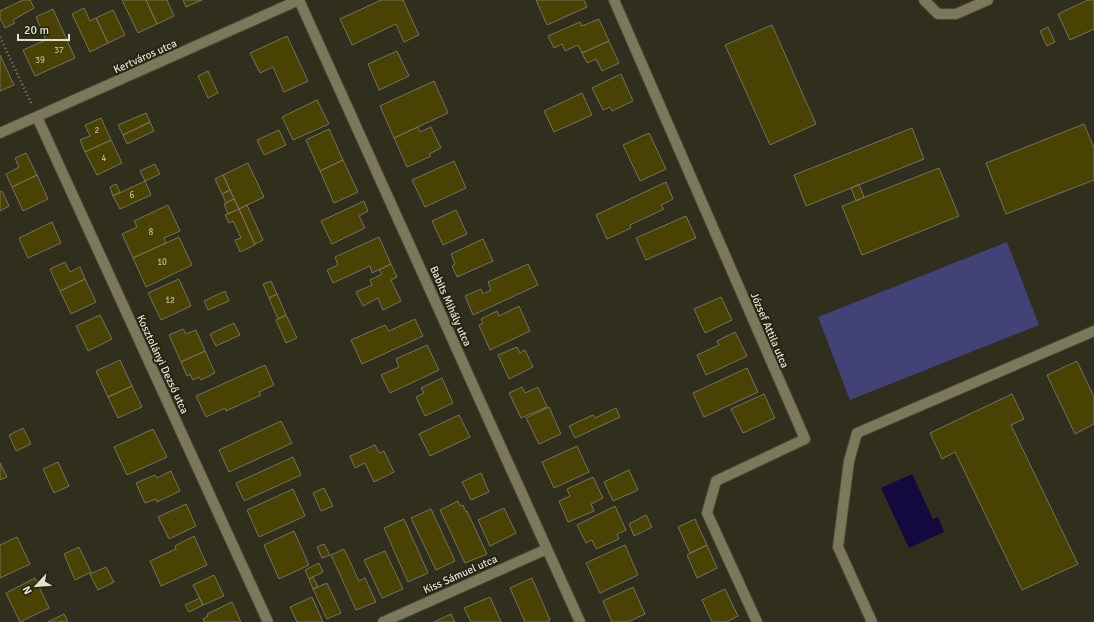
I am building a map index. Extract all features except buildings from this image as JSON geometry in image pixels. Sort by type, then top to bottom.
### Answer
[{"type":"street","name":"Kertváros utca","points":[[0,133],[299,0]]},
{"type":"street","name":"Babits Mihály utca","points":[[299,0],[580,622]]},
{"type":"street","name":"József Attila utca","points":[[614,0],[805,440],[716,482],[707,513],[757,622]]},
{"type":"street","points":[[924,0],[938,14],[956,14],[988,0]]},
{"type":"street","name":"Kosztolányi Dezső utca","points":[[37,117],[268,622]]},
{"type":"street","points":[[872,622],[838,547],[849,461],[857,433],[1094,331]]},
{"type":"street","name":"Kiss Sámuel utca","points":[[382,622],[547,549]]},
{"type":"path","points":[[0,37],[37,117]]},
{"type":"shaded area","points":[[1007,242],[1039,325],[850,400],[818,317]]},
{"type":"shaded area","points":[[912,474],[933,519],[938,517],[944,532],[909,548],[881,488]]}]
